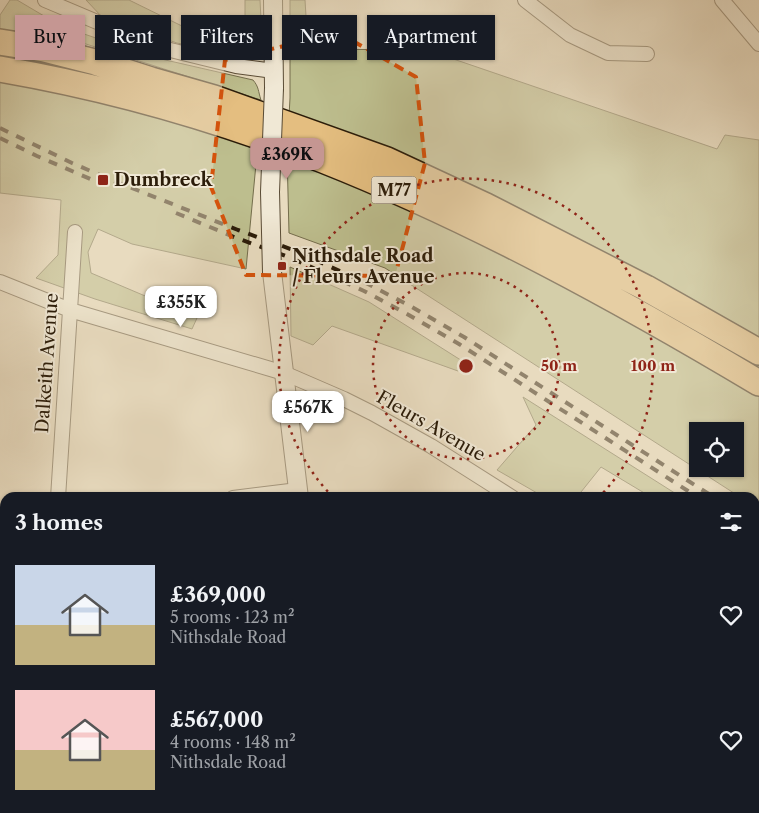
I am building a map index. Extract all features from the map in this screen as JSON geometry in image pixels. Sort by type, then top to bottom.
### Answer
[{"type":"highway","name":"M77","points":[[0,42],[44,49],[95,62],[214,98],[387,160],[450,189],[646,288],[753,348]]},
{"type":"highway","name":"M77","points":[[0,69],[79,84],[175,110],[244,131],[347,170],[468,224],[611,299],[759,383]]},
{"type":"highway","name":"M77","points":[[468,224],[759,395]]},
{"type":"street","points":[[45,0],[154,46],[236,66],[274,80]]},
{"type":"street","points":[[273,0],[274,80],[270,192],[272,272],[298,492]]},
{"type":"street","points":[[526,0],[570,35],[608,53],[647,54]]},
{"type":"street","points":[[722,0],[759,44]]},
{"type":"street","name":"Dalkeith Avenue","points":[[58,492],[75,232]]},
{"type":"street","name":"Fleurs Avenue","points":[[0,282],[70,310],[284,373],[372,412],[431,446],[504,492]]},
{"type":"highlighted area","points":[[339,33],[416,77],[425,163],[395,276],[246,275],[211,187],[225,60]]},
{"type":"green space","points":[[10,0],[17,0],[42,15],[15,15],[15,32],[0,29],[0,15]]},
{"type":"green space","points":[[86,0],[129,0],[160,15],[100,15]]},
{"type":"green space","points":[[245,0],[260,0],[261,15],[245,15]]},
{"type":"green space","points":[[290,0],[305,0],[306,15],[290,15]]},
{"type":"green space","points":[[171,21],[181,26],[181,44],[171,41]]},
{"type":"green space","points":[[85,34],[95,38],[95,47],[86,44]]},
{"type":"green space","points":[[357,49],[367,49],[367,60],[456,60],[717,149],[725,135],[759,140],[759,492],[732,492],[709,477],[744,477],[744,422],[689,422],[689,464],[385,268],[289,233],[287,153],[290,60],[357,60]]},
{"type":"green space","points":[[136,60],[166,60],[253,80],[261,100]]},
{"type":"green space","points":[[0,75],[258,143],[246,269],[132,244],[98,229],[88,252],[91,273],[197,318],[192,329],[95,299],[36,278],[58,255],[61,200],[0,193]]},
{"type":"green space","points":[[290,267],[369,302],[467,364],[458,371],[332,326],[313,345],[291,336]]},
{"type":"green space","points":[[523,397],[673,492],[643,492],[601,467],[581,492],[535,492],[497,470],[536,425]]},
{"type":"railway","points":[[0,128],[109,179],[296,251],[368,284],[464,337],[706,492]]},
{"type":"railway","points":[[0,138],[102,184]]},
{"type":"railway","points":[[176,213],[291,258],[364,291],[407,314],[459,344],[690,492]]},
{"type":"place","name":"Dumbreck","points":[[103,180]]},
{"type":"place","name":"Nithsdale Road / Fleurs Avenue","points":[[282,266]]}]
